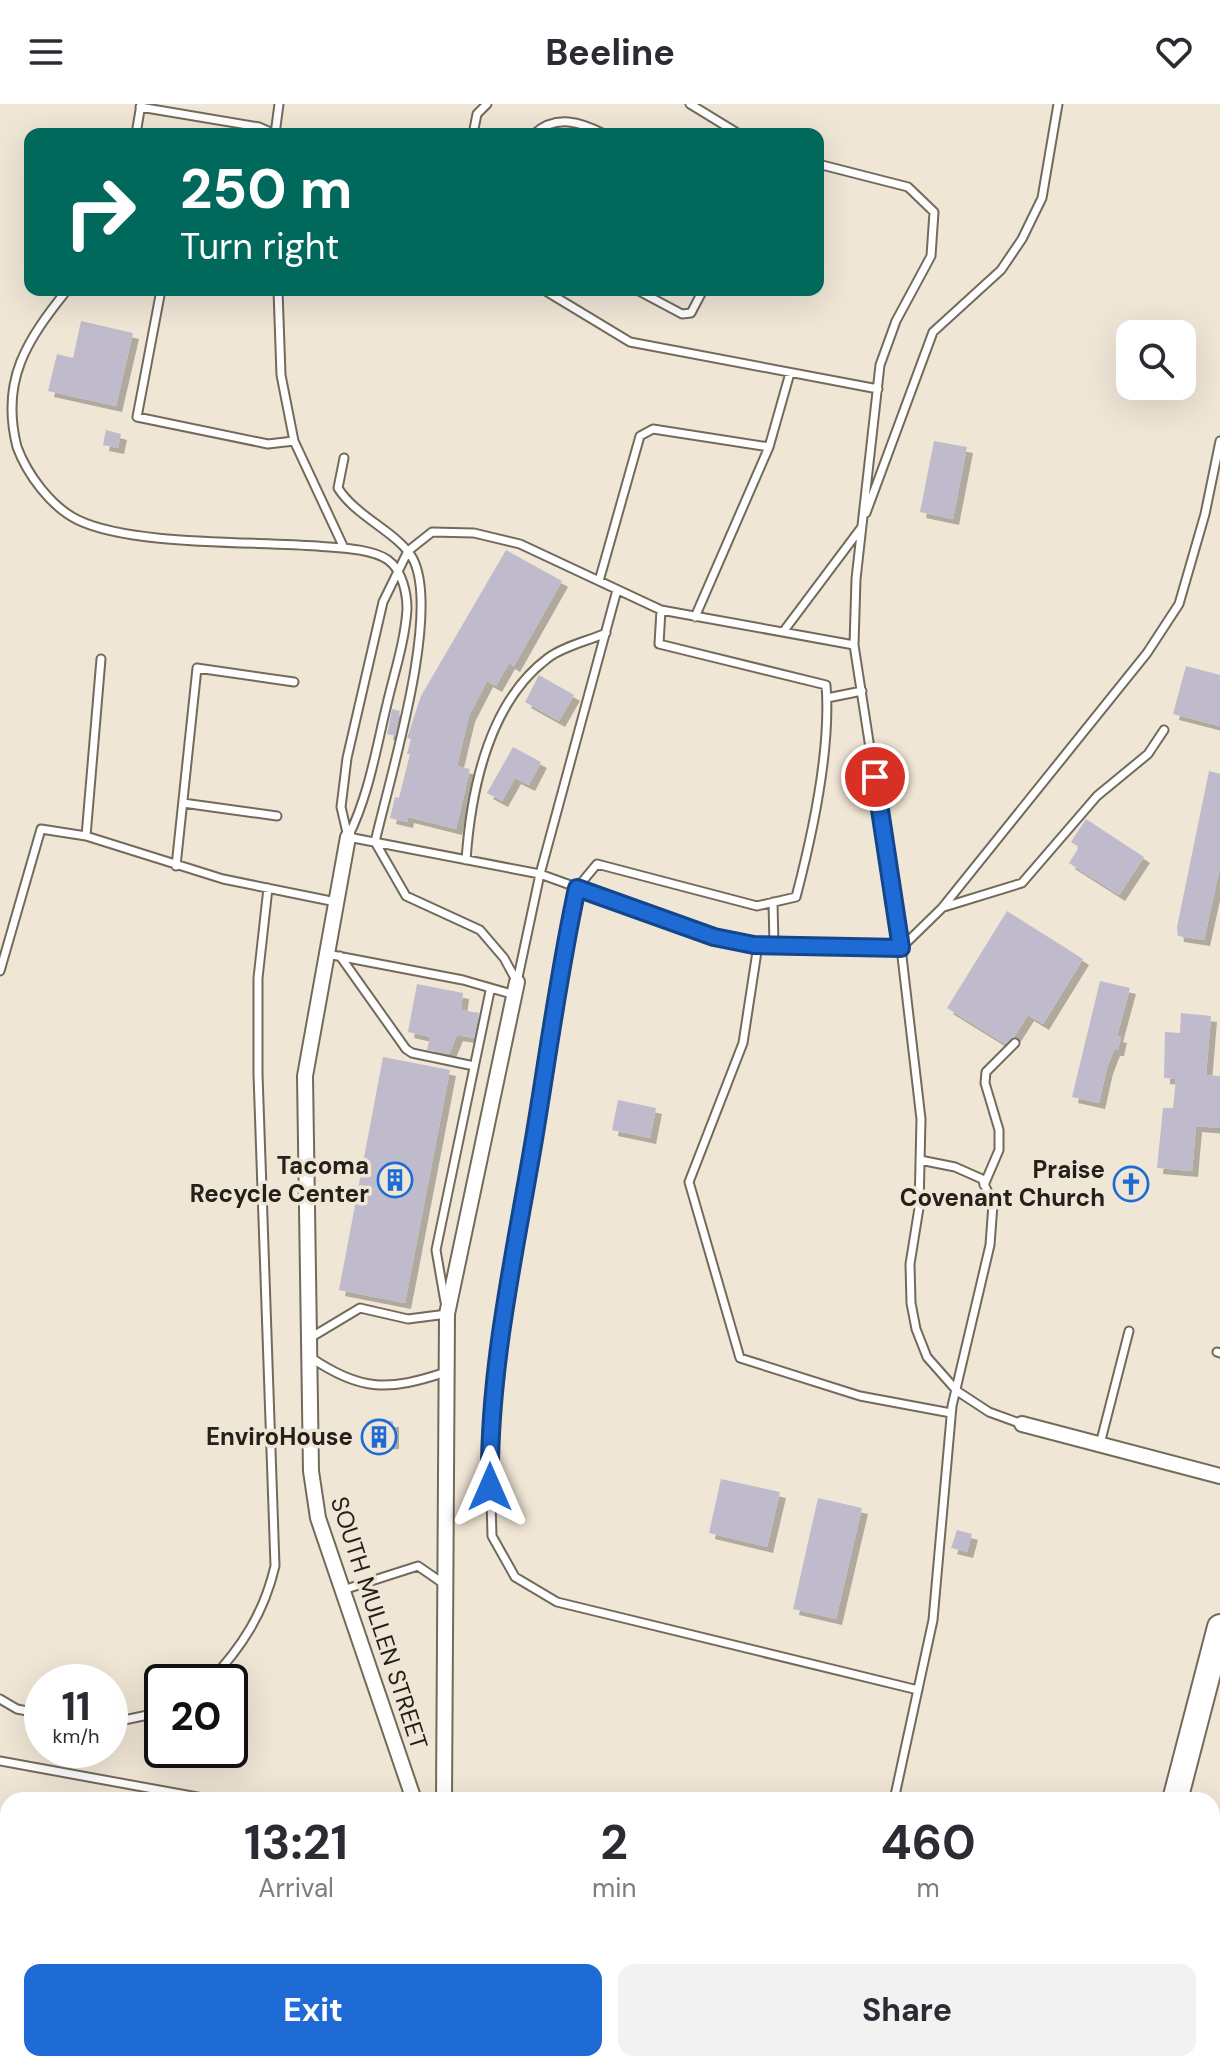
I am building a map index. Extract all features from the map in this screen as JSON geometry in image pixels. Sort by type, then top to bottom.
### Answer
[{"type":"main road","points":[[1177,1792],[1220,1627]]},
{"type":"street","name":"SOUTH MULLEN STREET","points":[[348,837],[336,902],[334,955],[305,1076],[311,1471],[318,1518],[411,1792]]},
{"type":"street","name":"SOUTH MULLEN STREET","points":[[444,1792],[447,1314],[516,989]]},
{"type":"street","points":[[1022,1424],[1220,1476]]},
{"type":"lane","points":[[276,128],[279,104]]},
{"type":"lane","points":[[474,128],[477,114],[487,104]]},
{"type":"lane","points":[[690,104],[729,128]]},
{"type":"lane","points":[[783,632],[861,528],[933,332],[1001,270],[1029,225],[1042,198],[1058,104]]},
{"type":"lane","points":[[137,128],[141,105],[261,128]]},
{"type":"lane","points":[[541,128],[580,121],[593,128]]},
{"type":"lane","points":[[824,166],[908,187],[934,212],[931,256],[896,321],[880,365],[861,528],[854,645],[901,948],[921,1119],[919,1208],[910,1264],[911,1303],[927,1357],[957,1391],[989,1412],[1022,1424]]},
{"type":"lane","points":[[62,296],[26,341],[13,372],[8,402],[12,433],[25,468],[75,519],[114,533],[344,548],[387,559],[397,570],[404,584],[407,608],[362,808],[348,837]]},
{"type":"lane","points":[[160,296],[137,417],[268,444],[294,441]]},
{"type":"lane","points":[[278,296],[281,375],[294,441],[344,548]]},
{"type":"lane","points":[[554,296],[630,342],[878,389]]},
{"type":"lane","points":[[648,296],[682,314],[691,313],[700,296]]},
{"type":"lane","points":[[695,617],[769,447],[790,373]]},
{"type":"lane","points":[[599,581],[640,436],[653,429],[769,447]]},
{"type":"lane","points":[[348,837],[540,874],[714,937],[774,946],[901,948],[942,908],[1147,653],[1179,604],[1205,514],[1220,441]]},
{"type":"lane","points":[[344,458],[338,488],[349,505],[408,551],[421,591],[420,625],[412,680],[375,842],[406,896],[480,930],[504,958],[516,989]]},
{"type":"lane","points":[[348,837],[341,807],[347,758],[383,602],[408,551],[432,532],[474,533],[520,544],[661,610],[854,645]]},
{"type":"lane","points":[[516,989],[540,874],[617,590]]},
{"type":"lane","points":[[661,610],[659,644],[826,685],[808,852],[796,897],[757,906],[597,864],[577,888],[563,954],[493,1406],[492,1536],[515,1577],[557,1602],[918,1690]]},
{"type":"lane","points":[[466,860],[475,794],[495,730],[513,691],[550,656],[606,633]]},
{"type":"lane","points":[[86,836],[101,659]]},
{"type":"lane","points":[[176,866],[197,668],[294,682]]},
{"type":"lane","points":[[827,698],[862,691]]},
{"type":"lane","points":[[942,908],[1022,883],[1097,796],[1148,754],[1164,730]]},
{"type":"lane","points":[[183,803],[277,816]]},
{"type":"lane","points":[[0,971],[41,829],[86,836],[176,866],[336,902]]},
{"type":"lane","points":[[226,1664],[240,1650],[267,1602],[275,1566],[258,1058],[258,978],[268,888]]},
{"type":"lane","points":[[773,902],[774,946]]},
{"type":"lane","points":[[758,945],[743,1043],[689,1182],[740,1358],[860,1396],[951,1413]]},
{"type":"lane","points":[[334,955],[463,980],[490,991],[516,989]]},
{"type":"lane","points":[[334,955],[406,1049],[474,1066]]},
{"type":"lane","points":[[310,1338],[360,1308],[408,1319],[447,1314],[436,1250],[490,991]]},
{"type":"lane","points":[[984,1185],[999,1150],[999,1130],[985,1083],[986,1072],[1015,1043]]},
{"type":"lane","points":[[896,1792],[933,1620],[951,1413],[960,1363],[990,1245],[993,1204],[982,1179],[955,1167],[920,1160]]},
{"type":"lane","points":[[1100,1444],[1129,1331]]},
{"type":"lane","points":[[310,1357],[335,1374],[372,1386],[399,1385],[446,1372]]},
{"type":"lane","points":[[343,1590],[418,1566],[446,1585]]},
{"type":"lane","points":[[0,1699],[24,1710]]},
{"type":"lane","points":[[0,1761],[170,1792]]},
{"type":"building","points":[[81,321],[133,333],[116,406],[48,391],[57,354],[73,358]]},
{"type":"building","points":[[106,430],[121,434],[118,448],[103,445]]},
{"type":"building","points":[[934,441],[967,447],[953,519],[920,512]]},
{"type":"building","points":[[506,550],[562,581],[514,666],[509,663],[496,686],[487,681],[469,716],[457,766],[470,769],[456,829],[408,817],[407,822],[390,818],[395,797],[399,798],[410,754],[407,754],[411,739],[407,738],[421,696]]},
{"type":"building","points":[[1186,666],[1220,675],[1220,726],[1173,714]]},
{"type":"building","points":[[539,675],[574,695],[559,721],[525,702]]},
{"type":"building","points":[[392,709],[400,711],[395,736],[387,734]]},
{"type":"building","points":[[513,747],[541,762],[529,785],[515,778],[502,801],[487,793]]},
{"type":"building","points":[[1209,771],[1220,774],[1220,867],[1204,940],[1178,936],[1177,927]]},
{"type":"building","points":[[1086,819],[1144,857],[1119,895],[1069,863],[1079,847],[1071,842]]},
{"type":"building","points":[[1007,911],[1083,959],[1043,1024],[1028,1015],[1014,1037],[1005,1044],[947,1008]]},
{"type":"building","points":[[1100,981],[1130,988],[1117,1036],[1121,1037],[1118,1050],[1114,1050],[1107,1068],[1099,1103],[1072,1097]]},
{"type":"building","points":[[417,984],[463,993],[461,1010],[479,1013],[474,1038],[457,1035],[449,1054],[427,1050],[430,1037],[408,1032]]},
{"type":"building","points":[[1181,1013],[1211,1016],[1206,1075],[1220,1076],[1220,1128],[1196,1126],[1192,1171],[1157,1168],[1163,1108],[1173,1108],[1176,1079],[1164,1078],[1165,1032],[1180,1033]]},
{"type":"building","name":"Tacoma Recycle Center","points":[[383,1057],[450,1070],[405,1303],[339,1290]]},
{"type":"building","points":[[618,1100],[656,1108],[650,1138],[612,1130]]},
{"type":"building","name":"EnviroHouse","points":[[393,1421],[393,1443],[366,1444],[366,1422]]},
{"type":"building","points":[[721,1479],[780,1492],[767,1547],[709,1533]]},
{"type":"building","points":[[818,1498],[862,1508],[836,1619],[793,1609]]},
{"type":"building","points":[[957,1530],[972,1534],[967,1552],[951,1548]]},
{"type":"place","name":"Tacoma Recycle Center","points":[[395,1180]]},
{"type":"place","name":"Praise Covenant Church","points":[[1131,1184]]},
{"type":"place","name":"EnviroHouse","points":[[379,1437]]},
{"type":"route","points":[[490,1487],[493,1406],[508,1290],[563,954],[577,888],[714,937],[754,945],[901,948],[875,777]]}]
